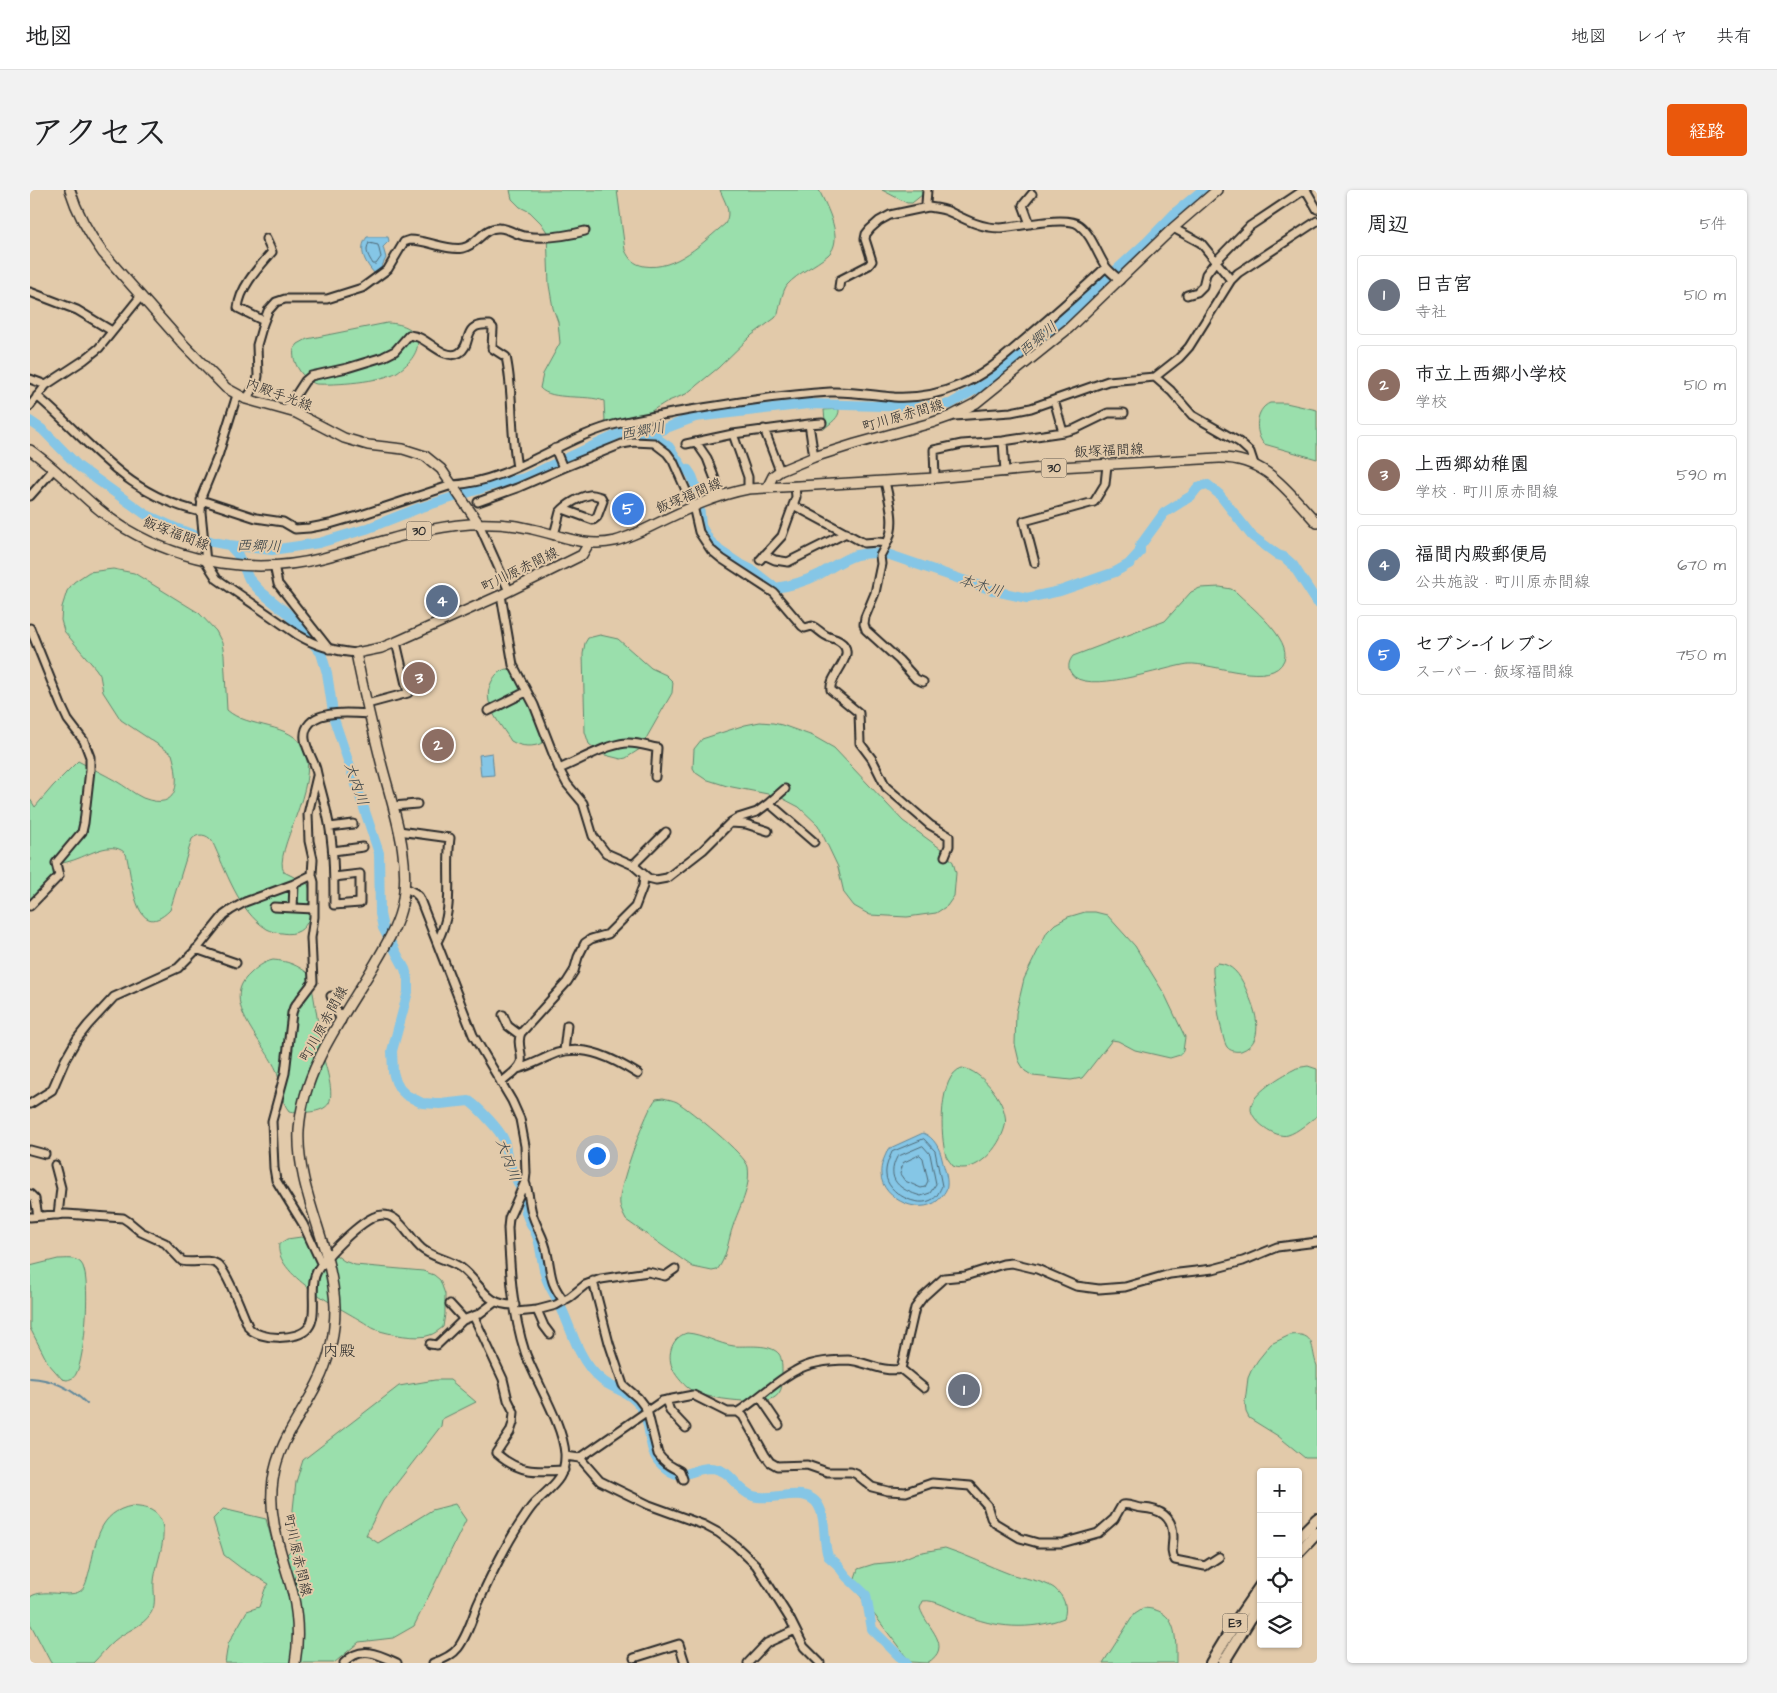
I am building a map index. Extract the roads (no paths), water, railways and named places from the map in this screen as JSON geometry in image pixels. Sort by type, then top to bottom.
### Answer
[{"type":"highway","points":[[1302,1534],[1317,1519]]},
{"type":"highway","points":[[1302,1550],[1317,1533]]},
{"type":"highway","name":"E3","points":[[1211,1663],[1234,1623],[1257,1591]]},
{"type":"highway","name":"E3","points":[[1223,1663],[1260,1603]]},
{"type":"main road","name":"内殿手光線","points":[[70,190],[76,208],[95,241],[189,351],[226,388],[246,399],[286,410],[344,438],[368,445],[403,449],[425,456],[441,469],[479,524]]},
{"type":"main road","name":"町川原赤間線","points":[[766,488],[773,476],[780,471],[814,457],[881,436],[931,424],[976,403],[1069,328],[1118,279],[1217,190]]},
{"type":"main road","name":"飯塚福間線","points":[[30,450],[89,502],[127,530],[160,546],[206,562],[236,565],[274,565],[322,558],[410,533],[454,525],[479,524],[529,528],[589,543],[608,542],[632,536],[697,505],[748,489],[1228,458],[1254,464],[1272,474],[1317,523]]},
{"type":"main road","name":"町川原赤間線","points":[[296,1663],[297,1619],[293,1594],[279,1548],[274,1523],[272,1492],[276,1464],[281,1447],[324,1370],[332,1345],[335,1304],[305,1185],[300,1155],[299,1129],[304,1099],[312,1074],[392,933],[400,909],[404,887],[405,864],[399,831],[369,714],[356,653],[375,650],[396,642],[505,593],[582,555],[589,543]]},
{"type":"street","points":[[927,190],[926,204],[928,207]]},
{"type":"street","points":[[1187,295],[1197,292],[1203,286],[1206,274],[1215,262],[1250,226],[1305,190],[1317,209]]},
{"type":"street","points":[[1030,224],[1023,205],[1032,194]]},
{"type":"street","points":[[839,287],[840,280],[869,265],[872,261],[865,239],[866,234],[879,221],[898,212],[928,207],[945,210],[988,228],[1038,222],[1078,224],[1107,268],[1118,279]]},
{"type":"street","points":[[951,416],[1012,412],[1031,408],[1108,381],[1155,377],[1180,358],[1189,347],[1231,280],[1317,221]]},
{"type":"street","points":[[246,399],[256,385],[258,376],[257,345],[264,321],[268,311],[276,302],[285,299],[327,299],[362,288],[388,270],[404,242],[410,240],[462,248],[476,242],[484,233],[494,228],[506,229],[534,237],[573,234],[585,230]]},
{"type":"street","points":[[1174,228],[1201,243],[1231,280]]},
{"type":"street","points":[[264,321],[238,308],[246,287],[255,272],[272,252],[266,239]]},
{"type":"street","points":[[201,500],[256,518],[283,522],[295,529],[310,528],[361,515],[452,486],[486,479],[555,450],[581,436],[619,423],[773,397],[832,392],[909,397],[950,389],[974,379],[996,363],[1107,268]]},
{"type":"street","points":[[30,292],[77,310],[112,331]]},
{"type":"street","points":[[141,296],[99,348],[46,385],[34,401],[66,422],[84,442],[122,476],[161,500],[201,515]]},
{"type":"street","points":[[286,410],[311,376],[347,368],[395,352],[409,334],[420,337],[442,352],[456,354],[464,347],[471,330],[476,326],[490,324],[493,328],[492,348],[506,357],[509,370],[513,444],[517,466]]},
{"type":"street","points":[[1155,377],[1171,391],[1192,415],[1239,442],[1250,452],[1254,464]]},
{"type":"street","points":[[30,379],[46,385]]},
{"type":"street","points":[[237,395],[218,456],[204,488],[201,500],[206,562],[213,574],[223,584],[309,642],[329,649],[356,653]]},
{"type":"street","points":[[1054,400],[1063,432]]},
{"type":"street","points":[[935,478],[934,450],[962,444],[1003,441],[1063,432],[1074,429],[1108,413],[1124,412]]},
{"type":"street","points":[[686,444],[733,434],[822,423]]},
{"type":"street","points":[[809,424],[814,457]]},
{"type":"street","points":[[764,430],[780,471]]},
{"type":"street","points":[[733,434],[748,477],[748,489]]},
{"type":"street","points":[[1003,441],[1005,472]]},
{"type":"street","points":[[478,502],[517,488],[562,467],[622,444],[634,442],[654,443],[673,461],[697,505],[699,532],[711,550],[722,560],[774,593],[802,626],[805,628],[812,626],[843,645],[846,650],[845,662],[832,679],[831,690],[859,713],[860,743],[872,759],[886,787],[930,825],[949,836],[949,846],[945,856]]},
{"type":"street","points":[[696,442],[707,458],[721,496]]},
{"type":"street","points":[[555,450],[562,467]]},
{"type":"street","points":[[1035,563],[1024,521],[1094,502],[1105,484],[1107,465]]},
{"type":"street","points":[[30,496],[53,470]]},
{"type":"street","points":[[885,481],[892,522],[891,534],[880,556],[881,564],[875,593],[864,624],[866,630],[899,660],[916,679],[923,682]]},
{"type":"street","points":[[795,486],[796,497],[782,536],[762,558],[788,562],[846,534]]},
{"type":"street","points":[[554,534],[563,509],[590,494],[601,497],[603,501],[597,517],[593,520],[563,509]]},
{"type":"street","points":[[793,505],[864,543],[886,545]]},
{"type":"street","points":[[479,524],[505,593],[510,655],[513,665],[534,705],[559,769],[567,784],[583,804],[593,836],[613,857],[633,866],[644,876],[656,880],[667,878],[703,850],[731,822],[757,812],[785,789]]},
{"type":"street","points":[[274,565],[278,584],[329,649]]},
{"type":"street","points":[[30,628],[61,705],[68,720],[84,741],[90,757],[82,832],[56,863],[60,876],[30,906]]},
{"type":"street","points":[[367,704],[408,693],[396,642]]},
{"type":"street","points":[[488,711],[526,692]]},
{"type":"street","points":[[334,877],[360,874],[360,903],[334,905],[333,851],[330,827],[315,765],[308,753],[305,736],[306,728],[315,718],[340,713],[369,714]]},
{"type":"street","points":[[559,769],[607,748],[626,743],[658,748],[656,777]]},
{"type":"street","points":[[317,776],[308,814],[314,882],[314,909],[310,938],[313,982],[294,1007],[292,1013],[285,1073],[272,1121],[276,1180],[324,1262]]},
{"type":"street","points":[[393,806],[417,804]]},
{"type":"street","points":[[769,804],[814,842]]},
{"type":"street","points":[[731,822],[746,824],[768,831]]},
{"type":"street","points":[[330,827],[353,824]]},
{"type":"street","points":[[399,831],[450,838],[448,853],[449,909],[443,932],[437,942]]},
{"type":"street","points":[[633,866],[666,832]]},
{"type":"street","points":[[333,851],[363,847]]},
{"type":"street","points":[[30,1104],[52,1090],[65,1060],[77,1039],[114,997],[178,968],[215,925],[231,910],[245,902],[294,884],[312,875]]},
{"type":"street","points":[[501,1083],[517,1069],[521,1062],[520,1034],[568,982],[585,943],[608,934],[635,907],[641,892],[644,876]]},
{"type":"street","points":[[292,908],[294,884]]},
{"type":"street","points":[[404,887],[419,897],[473,1035],[512,1100],[520,1118],[527,1166],[525,1182],[509,1218],[508,1228],[516,1308],[526,1353],[558,1428],[564,1445],[565,1456],[564,1470],[554,1485],[529,1510],[506,1543],[458,1648],[445,1658],[433,1663]]},
{"type":"street","points":[[274,907],[314,909]]},
{"type":"street","points":[[196,949],[236,963]]},
{"type":"street","points":[[331,996],[341,1021]]},
{"type":"street","points":[[503,1015],[508,1026],[520,1034]]},
{"type":"street","points":[[564,1051],[567,1025]]},
{"type":"street","points":[[517,1069],[564,1051],[584,1050],[615,1061],[638,1074]]},
{"type":"street","points":[[30,1150],[45,1154]]},
{"type":"street","points":[[55,1165],[61,1188],[58,1215]]},
{"type":"street","points":[[525,1182],[532,1213],[547,1252],[554,1288],[564,1301]]},
{"type":"street","points":[[30,1194],[34,1199],[38,1216]]},
{"type":"street","points":[[30,1217],[85,1215],[123,1218],[141,1232],[165,1243],[182,1261],[218,1264],[226,1276],[248,1328],[262,1336],[302,1334],[308,1329],[313,1315],[312,1293],[315,1276],[324,1262],[349,1235],[366,1221],[377,1216],[386,1216],[397,1220],[421,1249],[460,1267],[496,1302],[516,1308],[537,1310],[556,1305],[593,1281],[648,1272],[665,1276],[674,1269]]},
{"type":"street","points":[[901,1369],[915,1308],[944,1278],[965,1276],[1012,1263],[1037,1269],[1076,1286],[1099,1289],[1125,1287],[1170,1274],[1213,1269],[1243,1261],[1277,1247],[1317,1242]]},
{"type":"street","points":[[593,1281],[609,1343],[623,1385],[638,1398],[647,1410],[658,1454],[670,1466],[680,1471],[683,1479]]},
{"type":"street","points":[[430,1344],[436,1345],[463,1320],[474,1317],[496,1302]]},
{"type":"street","points":[[450,1304],[463,1320]]},
{"type":"street","points":[[537,1310],[550,1334]]},
{"type":"street","points":[[474,1317],[503,1379],[508,1400],[514,1412],[510,1432],[496,1453],[508,1464],[525,1470],[544,1472],[564,1470]]},
{"type":"street","points":[[580,1458],[662,1401],[693,1395],[727,1412],[738,1412],[795,1371],[827,1360],[850,1360],[874,1367],[901,1369],[924,1388]]},
{"type":"street","points":[[760,1397],[780,1425]]},
{"type":"street","points":[[666,1400],[670,1411],[686,1428]]},
{"type":"street","points":[[738,1412],[743,1416],[770,1462],[780,1467],[807,1465],[827,1472],[851,1472],[872,1487],[895,1492],[906,1492],[932,1483],[970,1486],[987,1506],[995,1523],[1020,1538],[1038,1543],[1062,1543],[1098,1532],[1114,1519],[1122,1505],[1129,1504],[1138,1508],[1152,1508],[1164,1515],[1171,1527],[1172,1555],[1175,1560],[1205,1566],[1219,1557]]},
{"type":"street","points":[[565,1456],[580,1458],[600,1481],[649,1505],[719,1532],[756,1566],[790,1619],[804,1647],[820,1663]]},
{"type":"street","points":[[748,1663],[767,1643],[795,1630]]},
{"type":"street","points":[[634,1658],[679,1644],[685,1663]]},
{"type":"street","points":[[344,1663],[349,1658],[366,1652],[378,1654],[397,1663]]},
{"type":"water","points":[[367,237],[388,237],[389,241],[383,247],[386,258],[381,272],[375,274],[364,257],[363,247]]},
{"type":"water","points":[[492,753],[494,775],[481,776],[479,755]]},
{"type":"water","points":[[923,1133],[933,1140],[940,1151],[947,1187],[942,1196],[934,1203],[925,1206],[915,1206],[905,1203],[888,1192],[883,1183],[881,1171],[888,1149]]},
{"type":"waterway","name":"西郷川","points":[[30,421],[43,430],[78,466],[145,514],[178,529],[213,542],[272,550],[319,543],[366,529],[419,508],[489,486],[524,478],[623,432],[661,430],[695,417],[808,404],[920,407],[950,404],[988,382],[1055,326],[1147,242],[1176,212],[1203,190]]},
{"type":"waterway","name":"本木川","points":[[647,432],[669,447],[683,468],[688,470],[692,476],[698,492],[701,526],[709,540],[720,551],[752,570],[775,588],[804,581],[852,556],[878,553],[890,555],[995,591],[1027,598],[1060,591],[1115,572],[1129,564],[1140,552],[1140,546],[1164,513],[1191,496],[1198,487],[1208,485],[1219,494],[1252,536],[1293,565],[1317,602]]},
{"type":"waterway","name":"大内川","points":[[229,545],[238,555],[249,579],[260,591],[287,613],[321,653],[327,673],[334,719],[379,853],[380,914],[383,928],[405,969],[408,979],[408,992],[392,1051],[393,1072],[400,1089],[406,1095],[422,1103],[440,1104],[469,1101],[478,1108],[502,1136],[512,1171],[525,1199],[527,1215],[538,1239],[547,1280],[562,1309],[580,1352],[590,1368],[600,1378],[629,1395],[638,1403],[648,1423],[654,1453],[662,1465],[669,1471],[681,1475],[703,1469],[718,1469],[753,1496],[801,1495],[809,1497],[816,1502],[823,1516],[828,1556],[866,1595],[872,1629],[906,1663]]},
{"type":"waterway","points":[[66,1211],[91,1212]]},
{"type":"waterway","points":[[169,1243],[183,1257]]},
{"type":"waterway","points":[[30,1378],[46,1380],[61,1386],[87,1404]]},
{"type":"place","name":"セブン-イレブン","points":[[628,509]]},
{"type":"place","name":"福間内殿郵便局","points":[[442,601]]},
{"type":"place","name":"上西郷幼稚園","points":[[419,678]]},
{"type":"place","name":"市立上西郷小学校","points":[[438,745]]},
{"type":"place","name":"日吉宮","points":[[964,1390]]},
{"type":"district","name":"内殿","points":[[339,1351]]}]
